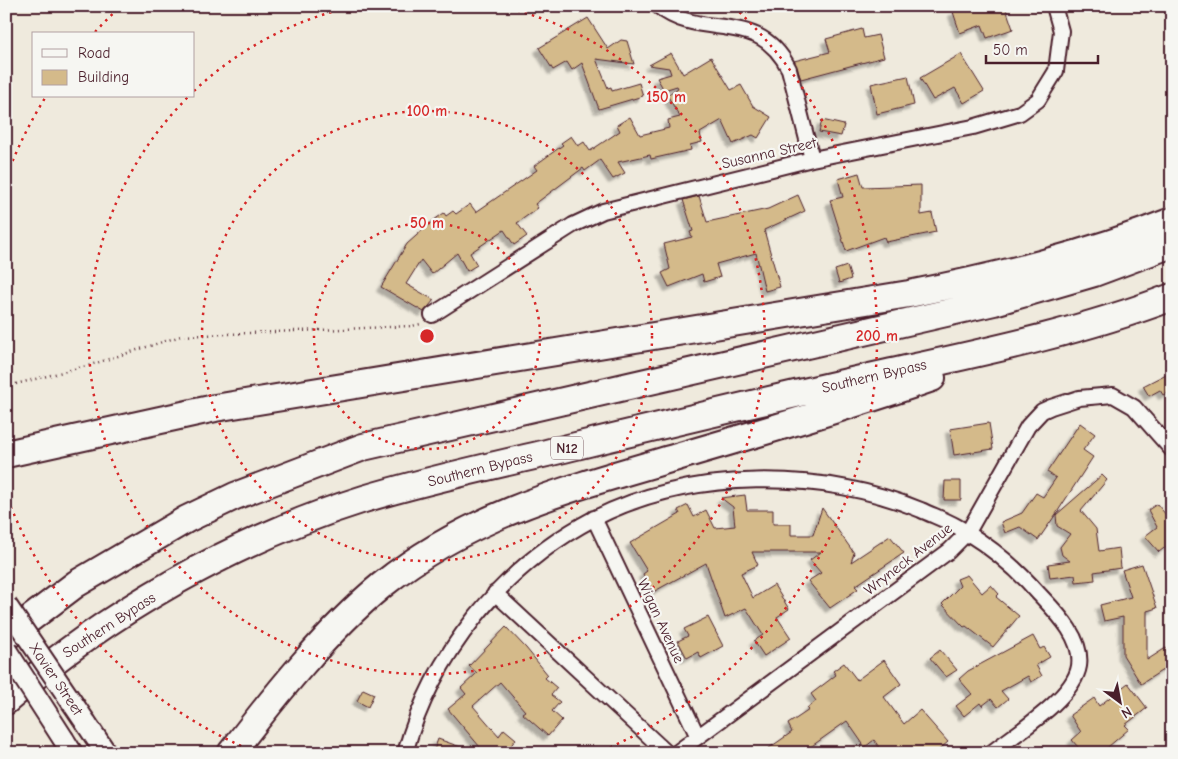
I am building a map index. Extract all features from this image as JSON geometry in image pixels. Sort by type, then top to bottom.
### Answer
[{"type":"highway","points":[[6,454],[224,407],[890,297],[978,280],[1081,253],[1172,221]]},
{"type":"highway","points":[[6,637],[76,584],[187,519],[235,496],[312,464],[363,447],[428,430],[994,302],[1094,273],[1172,244]]},
{"type":"highway","name":"Southern Bypass","points":[[6,702],[70,649],[124,612],[173,584],[241,548],[362,500],[728,409],[1026,342],[1132,312],[1172,297]]},
{"type":"highway","points":[[231,753],[270,702],[328,638],[381,586],[458,534],[492,517],[564,490],[905,388],[1026,342]]},
{"type":"highway","points":[[246,753],[298,672]]},
{"type":"main road","name":"Xavier Street","points":[[6,606],[106,753]]},
{"type":"main road","name":"Xavier Street","points":[[6,650],[68,747]]},
{"type":"street","points":[[658,6],[680,21],[737,28],[751,32],[770,44],[789,69],[812,159]]},
{"type":"street","name":"Susanna Street","points":[[432,316],[564,230],[597,213],[621,205],[812,159],[973,127],[1020,113],[1038,100],[1056,71],[1061,31],[1054,6]]},
{"type":"street","name":"Wryneck Avenue","points":[[676,753],[949,551],[968,532],[1028,426],[1042,411],[1078,398],[1112,395],[1134,407],[1172,450]]},
{"type":"street","points":[[405,753],[422,703],[441,666],[495,593],[536,556],[565,535],[594,518],[664,493],[698,486],[748,480],[825,483],[857,488],[904,503],[968,532],[1035,589],[1070,630],[1080,652],[1079,667],[1071,686],[1056,702],[991,753]]},
{"type":"street","name":"Wigan Avenue","points":[[594,518],[698,737]]},
{"type":"street","points":[[495,593],[667,753]]},
{"type":"path","points":[[6,384],[16,384],[90,366],[181,336],[412,326],[424,323],[432,316]]},
{"type":"building","points":[[969,6],[1005,6],[1013,29],[987,38],[982,25],[960,33],[953,12]]},
{"type":"building","points":[[588,18],[608,49],[621,40],[627,41],[634,64],[596,59],[608,88],[611,87],[612,91],[639,83],[643,96],[599,109],[582,63],[572,70],[567,62],[553,70],[539,48]]},
{"type":"building","points":[[862,29],[864,38],[878,35],[884,57],[801,79],[794,61],[830,52],[826,39]]},
{"type":"building","points":[[671,53],[683,74],[711,57],[731,90],[741,85],[753,106],[771,117],[758,138],[753,135],[733,144],[722,120],[700,133],[702,142],[690,145],[691,150],[651,159],[650,155],[618,162],[625,173],[613,179],[600,160],[585,171],[583,168],[535,204],[538,208],[517,223],[527,236],[514,245],[504,230],[470,253],[477,265],[467,271],[457,253],[432,274],[421,260],[406,284],[434,300],[424,312],[381,287],[407,244],[434,220],[444,213],[446,216],[453,211],[456,214],[470,204],[476,212],[537,170],[534,166],[563,145],[561,143],[571,136],[578,146],[584,142],[590,151],[620,131],[617,125],[630,117],[640,135],[669,128],[668,120],[680,117],[667,95],[678,88],[677,86],[664,90],[657,78],[671,74],[669,68],[649,65]]},
{"type":"building","points":[[961,54],[984,91],[964,103],[955,88],[933,100],[920,78]]},
{"type":"building","points":[[908,76],[914,105],[877,114],[871,84]]},
{"type":"building","points":[[822,120],[844,125],[841,136],[819,132]]},
{"type":"building","points":[[859,173],[863,187],[921,185],[921,215],[932,213],[936,232],[886,242],[884,237],[846,251],[830,200],[843,197],[838,179]]},
{"type":"building","points":[[798,195],[805,211],[764,230],[780,287],[765,291],[756,253],[716,264],[720,277],[704,282],[702,274],[669,287],[662,273],[670,269],[664,244],[692,237],[690,232],[693,231],[683,200],[699,196],[707,222],[768,209]]},
{"type":"building","points":[[847,266],[851,279],[839,283],[835,270]]},
{"type":"building","points":[[1172,371],[1172,390],[1163,395],[1160,390],[1149,396],[1143,386]]},
{"type":"building","points":[[989,423],[993,449],[954,455],[950,429]]},
{"type":"building","points":[[1080,423],[1095,434],[1083,450],[1093,457],[1056,514],[1038,540],[1020,527],[1005,533],[1001,522],[1022,513],[1036,493],[1043,497],[1056,478],[1047,472]]},
{"type":"building","points":[[1102,475],[1107,480],[1081,511],[1096,529],[1099,551],[1119,548],[1121,568],[1094,572],[1095,580],[1076,582],[1075,575],[1050,578],[1048,564],[1070,561],[1062,555],[1060,547],[1070,534],[1057,526],[1056,515]]},
{"type":"building","points":[[945,481],[961,481],[961,500],[944,500]]},
{"type":"building","points":[[745,495],[747,510],[773,510],[773,524],[791,524],[791,535],[813,535],[822,508],[854,553],[851,562],[890,536],[904,553],[855,586],[858,589],[830,608],[808,581],[821,573],[810,560],[821,552],[752,552],[758,565],[741,573],[753,598],[774,585],[789,609],[777,617],[791,638],[764,656],[754,641],[763,635],[746,608],[725,618],[706,563],[653,592],[643,574],[647,571],[630,543],[680,514],[678,510],[688,505],[694,517],[706,510],[715,528],[735,526],[733,507],[721,498]]},
{"type":"building","points":[[1157,504],[1172,522],[1172,542],[1159,552],[1145,536],[1157,527],[1148,510]]},
{"type":"building","points":[[1142,564],[1157,608],[1147,611],[1147,660],[1172,644],[1172,664],[1141,684],[1123,655],[1123,617],[1104,621],[1100,605],[1131,597],[1122,570]]},
{"type":"building","points":[[967,575],[982,593],[991,585],[999,594],[996,597],[1019,616],[993,647],[966,626],[964,627],[942,604],[960,586],[957,579]]},
{"type":"building","points":[[708,617],[723,646],[701,658],[698,652],[687,658],[678,641],[688,636],[684,629]]},
{"type":"building","points":[[506,627],[548,675],[545,678],[557,688],[551,695],[560,702],[552,711],[562,720],[548,736],[522,713],[525,711],[500,682],[473,706],[499,736],[504,729],[516,739],[505,753],[485,753],[448,709],[466,694],[461,688],[477,673],[469,666]]},
{"type":"building","points":[[1033,636],[1040,649],[1044,647],[1050,657],[1036,665],[1042,676],[1031,682],[1028,676],[1001,691],[1008,699],[998,707],[991,699],[982,706],[980,703],[964,716],[956,706],[972,694],[959,679],[968,671]]},
{"type":"building","points":[[940,650],[957,670],[946,677],[930,658]]},
{"type":"building","points":[[884,660],[901,684],[884,697],[904,724],[920,710],[948,742],[935,753],[883,753],[874,740],[865,747],[847,721],[802,753],[762,753],[792,732],[788,724],[809,710],[807,708],[816,701],[811,694],[836,675],[833,671],[844,663],[857,680]]},
{"type":"building","points":[[1128,683],[1147,708],[1125,725],[1129,729],[1101,753],[1083,753],[1072,740],[1081,732],[1070,715],[1094,698],[1099,706]]},
{"type":"building","points":[[363,689],[374,694],[368,707],[357,701]]},
{"type":"building","points":[[438,739],[472,751],[472,753],[433,753]]}]
